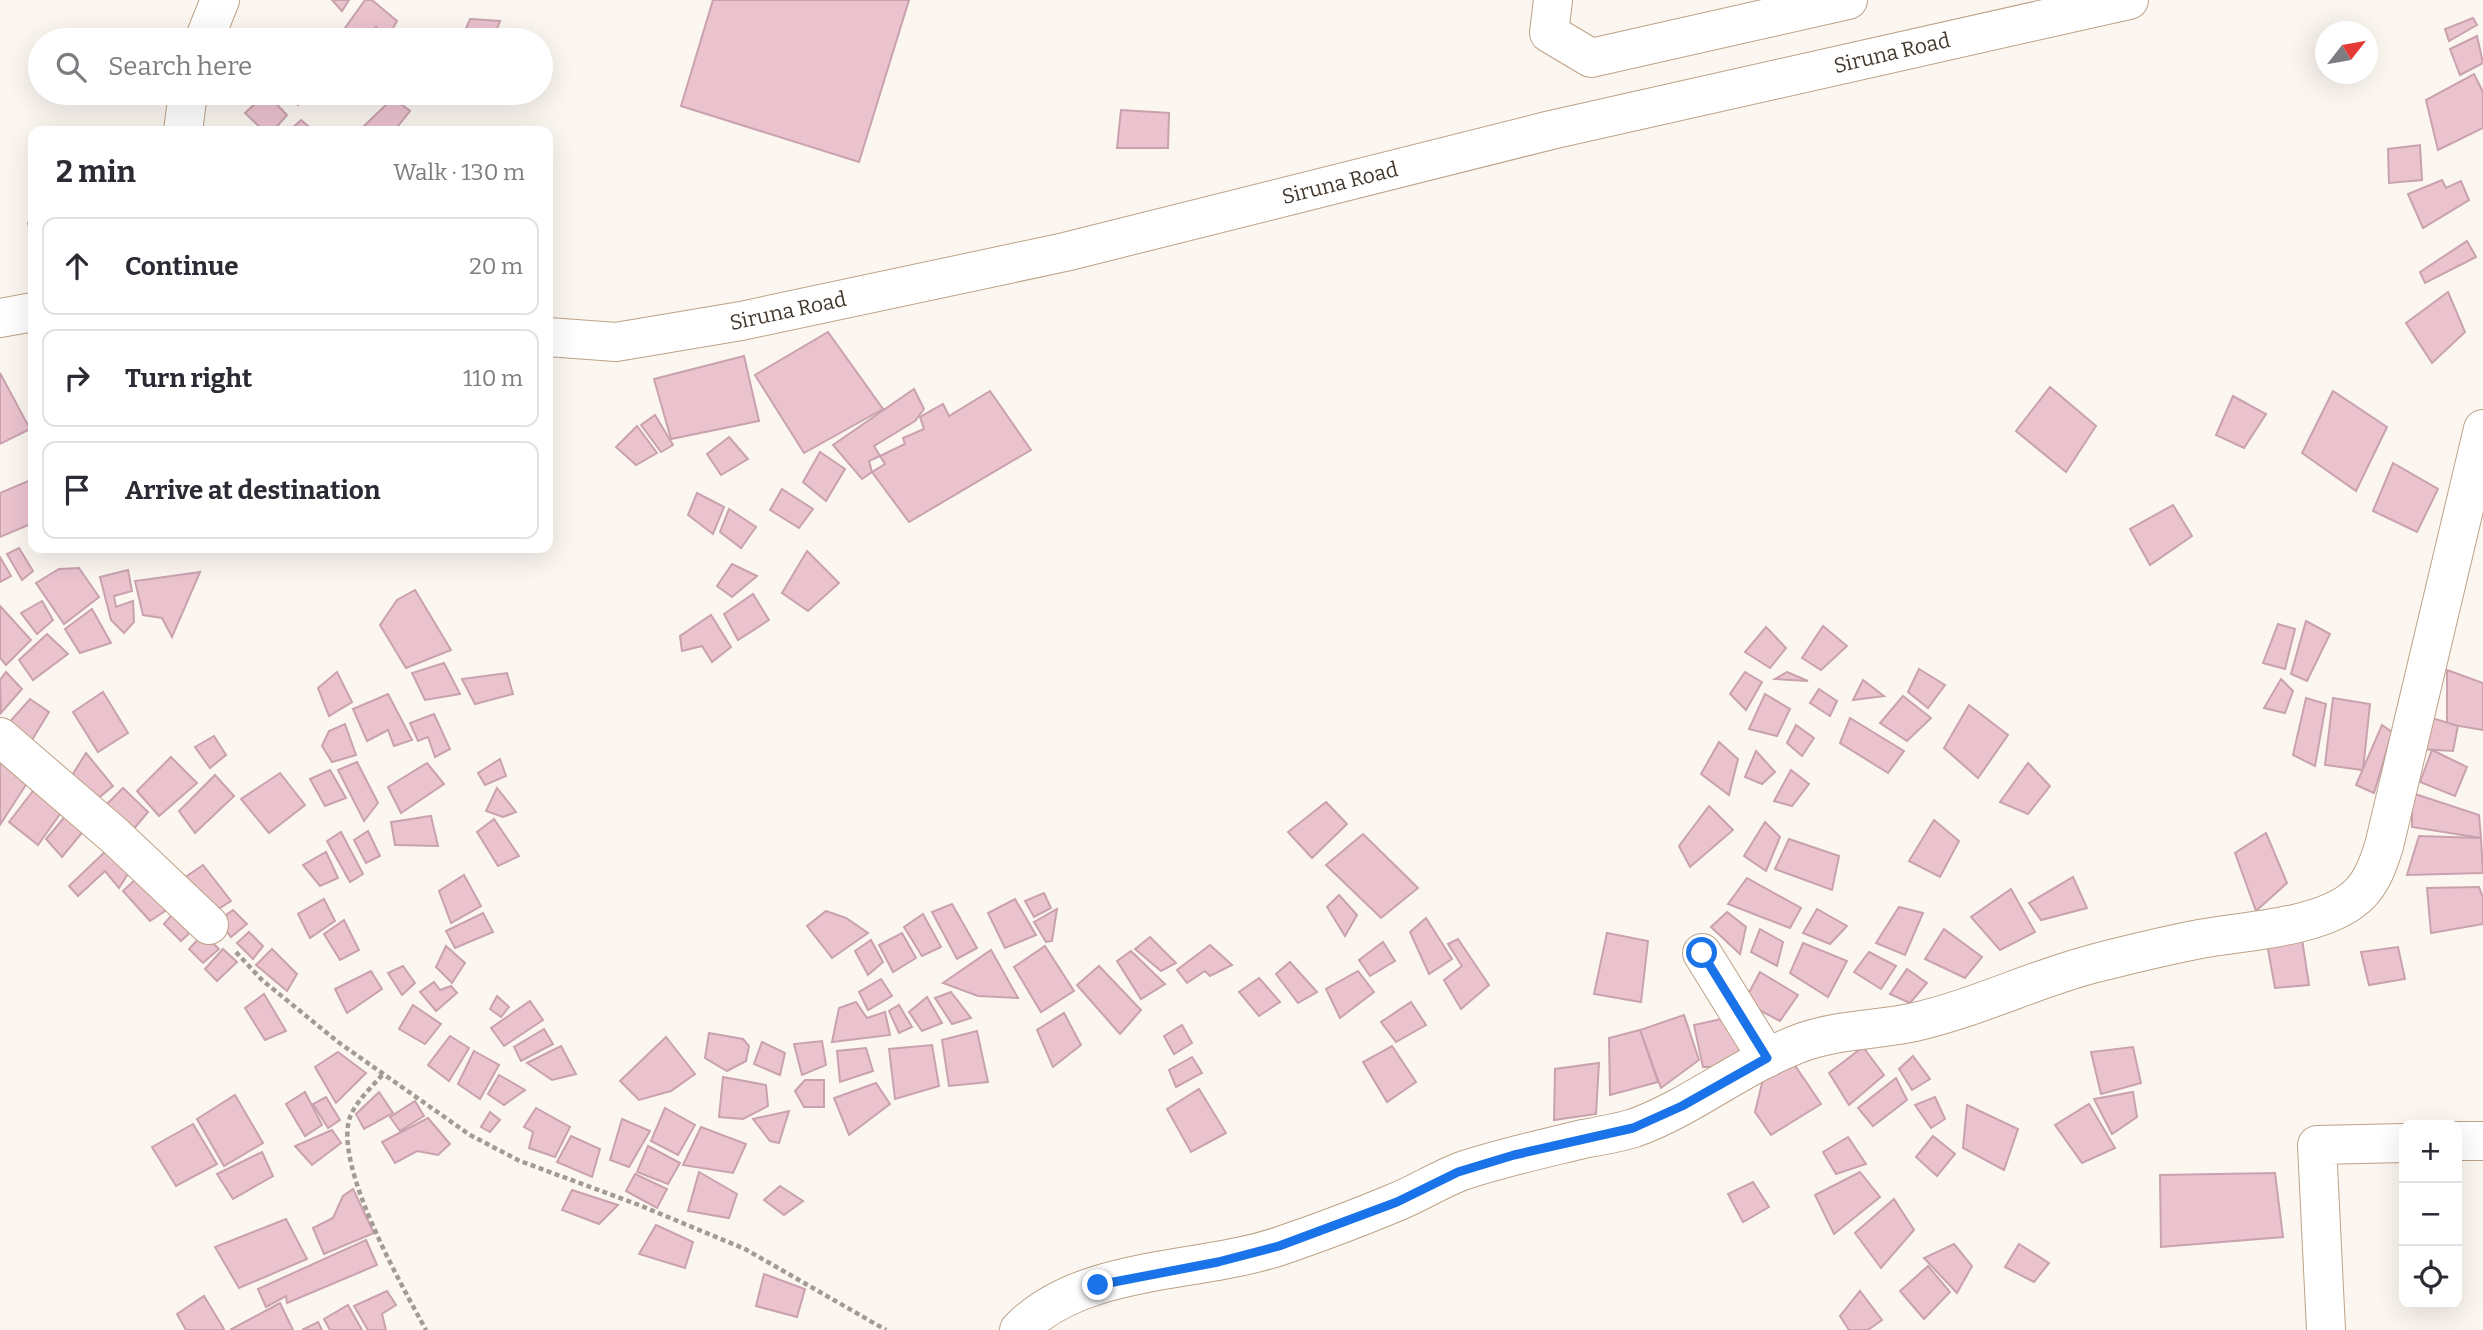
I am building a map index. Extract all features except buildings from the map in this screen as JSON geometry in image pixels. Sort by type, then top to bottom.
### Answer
[{"type":"street","points":[[209,28],[220,0]]},
{"type":"street","points":[[1553,0],[1549,33],[1591,58],[1849,0]]},
{"type":"street","name":"Siruna Road","points":[[553,337],[616,342],[741,321],[1065,252],[1551,130],[2129,0]]},
{"type":"street","points":[[184,126],[186,105]]},
{"type":"street","points":[[0,318],[28,313]]},
{"type":"street","points":[[1019,1330],[1030,1318],[1065,1297],[1098,1285],[1218,1262],[1279,1246],[1397,1202],[1458,1172],[1514,1155],[1633,1128],[1682,1106],[1767,1058],[1806,1041],[1850,1030],[1912,1022],[1957,1010],[2046,976],[2131,954],[2327,914],[2351,901],[2373,878],[2384,846],[2477,494],[2483,429]]},
{"type":"street","points":[[0,737],[209,925]]},
{"type":"street","points":[[1702,953],[1767,1058]]},
{"type":"street","points":[[2462,1141],[2483,1141]]},
{"type":"street","points":[[2326,1330],[2317,1145],[2399,1143]]},
{"type":"path","points":[[209,925],[262,980],[438,1115],[520,1161],[639,1205],[745,1249],[886,1330]]},
{"type":"path","points":[[382,1074],[351,1116],[347,1143],[349,1157],[371,1221],[426,1330]]},
{"type":"route","points":[[1098,1285],[1218,1262],[1279,1246],[1397,1202],[1458,1172],[1514,1155],[1633,1128],[1682,1106],[1767,1058],[1702,953]]}]
